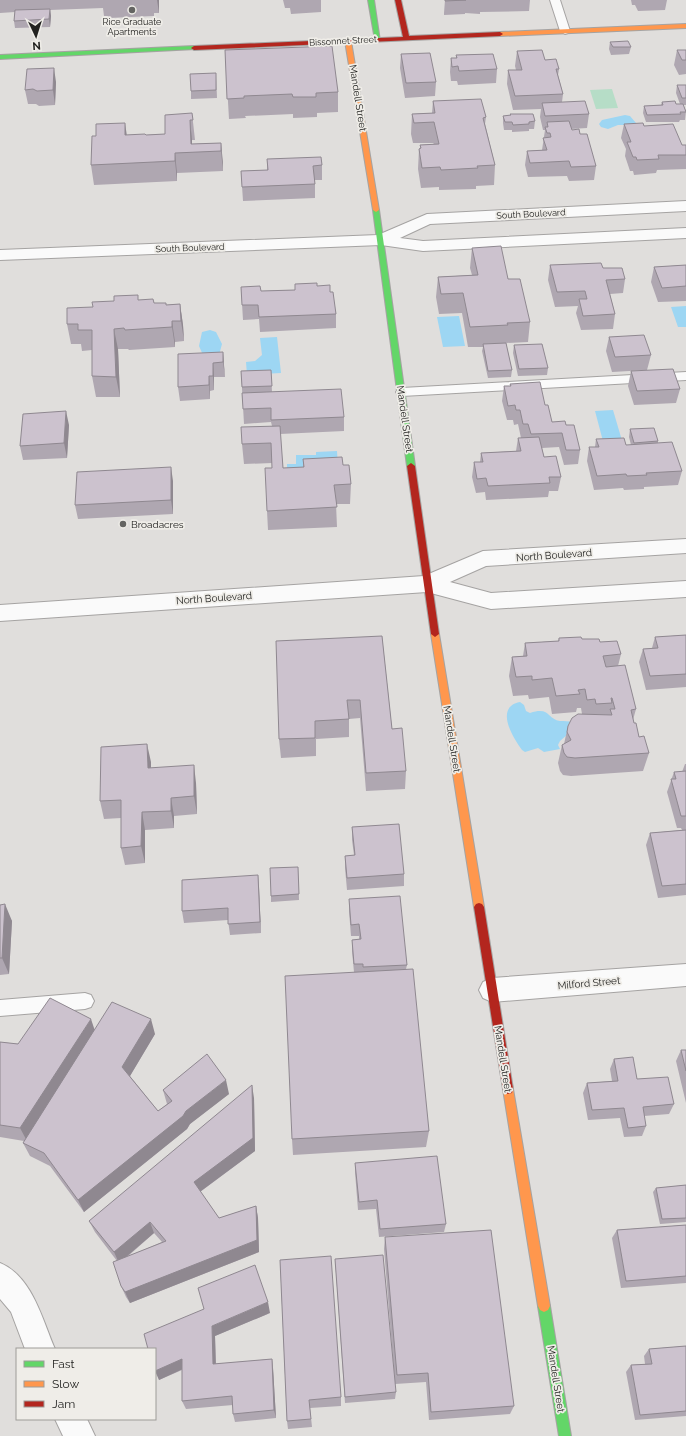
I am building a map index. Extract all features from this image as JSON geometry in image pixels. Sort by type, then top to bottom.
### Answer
[{"type":"street","points":[[371,0],[378,40]]},
{"type":"street","points":[[398,0],[406,38]]},
{"type":"street","name":"Bissonnet Street","points":[[0,57],[686,26]]},
{"type":"street","name":"Mandell Street","points":[[348,41],[381,240],[427,584],[565,1436]]},
{"type":"street","name":"South Boulevard","points":[[381,240],[427,219],[686,206]]},
{"type":"street","name":"South Boulevard","points":[[0,255],[381,240],[423,246],[686,233]]},
{"type":"street","name":"North Boulevard","points":[[427,584],[483,559],[686,546]]},
{"type":"street","name":"North Boulevard","points":[[0,613],[427,584],[491,601],[686,589]]},
{"type":"street","name":"Milford Street","points":[[492,990],[686,975]]},
{"type":"street","points":[[0,1277],[21,1302],[40,1348]]},
{"type":"street","points":[[71,1420],[80,1436]]},
{"type":"lane","points":[[554,0],[565,31]]},
{"type":"lane","points":[[402,392],[686,376]]},
{"type":"lane","points":[[0,1008],[85,1001]]},
{"type":"green space","points":[[612,89],[618,108],[596,109],[590,90]]},
{"type":"water","points":[[625,115],[630,116],[636,123],[635,125],[618,125],[608,129],[601,127],[599,124],[602,120]]},
{"type":"water","points":[[686,306],[686,327],[678,327],[671,307]]},
{"type":"water","points":[[459,316],[465,346],[443,347],[437,317]]},
{"type":"water","points":[[210,330],[216,332],[222,344],[219,355],[203,355],[199,346],[202,332]]},
{"type":"water","points":[[277,337],[281,373],[247,375],[246,362],[255,361],[262,355],[260,338]]},
{"type":"water","points":[[613,410],[623,444],[604,445],[595,411]]},
{"type":"water","points":[[337,451],[338,467],[287,476],[287,464],[296,464],[296,455],[316,455],[316,452]]},
{"type":"water","points":[[520,702],[524,705],[526,711],[530,713],[541,711],[545,712],[556,720],[573,722],[568,734],[560,741],[558,745],[560,749],[544,752],[538,748],[525,752],[522,750],[514,738],[507,716],[508,710],[512,705]]},
{"type":"building","points":[[445,0],[466,0],[445,1]]},
{"type":"building","points":[[50,9],[49,19],[14,21],[15,10]]},
{"type":"building","points":[[628,41],[631,47],[613,47],[610,42]]},
{"type":"building","points":[[332,46],[338,92],[316,93],[316,97],[293,97],[292,94],[244,96],[244,98],[227,99],[225,50]]},
{"type":"building","points":[[542,50],[545,60],[556,59],[559,69],[556,69],[563,94],[515,96],[508,70],[522,70],[517,51]]},
{"type":"building","points":[[677,50],[686,50],[686,60],[682,60]]},
{"type":"building","points":[[430,53],[436,82],[406,83],[401,54]]},
{"type":"building","points":[[493,54],[497,69],[459,71],[458,66],[452,67],[451,58],[457,58],[456,55]]},
{"type":"building","points":[[54,68],[53,90],[25,90],[27,69]]},
{"type":"building","points":[[216,73],[216,90],[191,91],[190,74]]},
{"type":"building","points":[[677,85],[686,85],[686,98],[682,98]]},
{"type":"building","points":[[481,99],[486,117],[483,118],[495,165],[477,166],[478,168],[441,170],[440,167],[422,168],[419,149],[421,148],[420,145],[439,144],[434,122],[414,123],[412,114],[435,113],[433,101]]},
{"type":"building","points":[[585,101],[589,114],[545,116],[542,103]]},
{"type":"building","points":[[675,101],[676,104],[683,104],[686,112],[680,112],[681,114],[647,115],[644,106],[663,105],[662,102]]},
{"type":"building","points":[[192,113],[193,120],[190,120],[191,144],[221,143],[221,151],[175,153],[175,161],[91,165],[92,136],[96,136],[96,124],[125,123],[125,135],[165,134],[165,115]]},
{"type":"building","points":[[510,114],[533,114],[535,121],[529,122],[529,124],[513,125],[512,122],[505,122],[503,116],[511,115]]},
{"type":"building","points":[[569,121],[572,130],[579,129],[580,134],[587,134],[596,166],[571,167],[569,161],[530,163],[527,151],[547,150],[543,138],[551,137],[550,133],[547,133],[545,127],[548,127],[547,122]]},
{"type":"building","points":[[643,123],[644,126],[673,124],[682,145],[686,145],[686,155],[658,155],[659,159],[637,160],[636,157],[633,157],[627,142],[631,142],[624,124]]},
{"type":"building","points":[[321,157],[322,165],[313,166],[315,184],[242,187],[241,171],[268,170],[267,159]]},
{"type":"building","points":[[501,246],[508,279],[520,279],[530,322],[470,327],[463,293],[441,294],[438,277],[478,275],[472,248]]},
{"type":"building","points":[[601,263],[603,268],[622,268],[625,279],[606,280],[615,314],[583,316],[579,299],[587,299],[585,291],[557,292],[550,265]]},
{"type":"building","points":[[686,265],[686,286],[662,288],[654,267]]},
{"type":"building","points":[[317,283],[317,286],[330,285],[330,292],[333,292],[336,314],[259,317],[258,305],[242,305],[241,287],[260,286],[261,291],[295,290],[295,284]]},
{"type":"building","points":[[138,295],[138,300],[153,299],[154,303],[166,303],[166,305],[180,304],[181,321],[172,321],[172,327],[125,330],[124,328],[114,329],[116,377],[92,376],[92,330],[78,330],[78,324],[67,324],[67,308],[93,307],[92,302],[114,301],[114,296]]},
{"type":"building","points":[[644,335],[651,355],[615,357],[609,337]]},
{"type":"building","points":[[506,343],[512,370],[488,371],[483,344]]},
{"type":"building","points":[[542,344],[548,368],[519,369],[514,345]]},
{"type":"building","points":[[223,352],[223,362],[213,363],[213,376],[209,376],[209,385],[178,387],[178,354]]},
{"type":"building","points":[[673,369],[680,389],[637,391],[631,371]]},
{"type":"building","points":[[271,370],[272,386],[242,387],[241,371]]},
{"type":"building","points":[[540,382],[545,405],[548,405],[552,422],[565,421],[566,425],[574,425],[580,450],[566,450],[562,433],[531,434],[528,424],[523,424],[520,410],[516,410],[515,405],[508,406],[504,386],[511,386],[510,384]]},
{"type":"building","points":[[341,389],[344,417],[271,420],[271,408],[243,409],[242,393]]},
{"type":"building","points":[[66,411],[64,443],[20,446],[23,414]]},
{"type":"building","points":[[280,426],[283,468],[304,467],[303,459],[342,457],[343,465],[349,465],[351,484],[334,485],[337,507],[267,511],[265,468],[272,468],[271,443],[242,444],[241,427]]},
{"type":"building","points":[[654,428],[658,441],[634,443],[630,429]]},
{"type":"building","points":[[539,437],[544,457],[556,456],[561,477],[549,477],[550,483],[488,486],[486,478],[477,479],[474,462],[483,462],[481,453],[521,451],[518,438]]},
{"type":"building","points":[[624,438],[626,445],[672,442],[682,471],[646,473],[647,475],[627,476],[626,474],[597,476],[589,447],[599,447],[596,439]]},
{"type":"building","points":[[171,467],[171,500],[75,505],[77,472]]},
{"type":"building","points":[[686,635],[686,674],[650,676],[643,649],[658,648],[655,637]]},
{"type":"building","points":[[382,636],[392,729],[402,728],[406,771],[366,773],[360,700],[347,700],[349,719],[315,721],[315,738],[279,739],[276,641]]},
{"type":"building","points":[[581,637],[582,639],[599,639],[600,642],[617,641],[621,654],[603,656],[606,667],[625,665],[636,709],[631,710],[634,723],[636,723],[639,737],[644,736],[649,753],[575,758],[567,757],[564,753],[562,745],[571,740],[567,732],[572,718],[578,714],[612,715],[610,709],[615,709],[612,698],[612,703],[596,704],[595,699],[587,700],[585,689],[578,690],[580,694],[556,696],[552,678],[532,680],[532,676],[516,677],[512,657],[527,656],[525,643],[559,641],[559,638]]},
{"type":"building","points":[[147,744],[148,768],[194,765],[194,796],[171,798],[171,811],[142,812],[141,846],[121,848],[121,800],[100,801],[101,747]]},
{"type":"building","points":[[686,771],[686,816],[681,816],[671,779],[676,779],[674,772]]},
{"type":"building","points":[[399,824],[404,874],[347,878],[345,856],[355,855],[352,827]]},
{"type":"building","points":[[686,830],[686,884],[662,886],[650,833]]},
{"type":"building","points":[[298,867],[299,894],[271,896],[270,868]]},
{"type":"building","points":[[258,875],[260,922],[228,924],[228,908],[182,911],[182,880]]},
{"type":"building","points":[[400,896],[407,965],[363,967],[363,964],[354,964],[352,940],[361,939],[359,924],[351,925],[349,899]]},
{"type":"building","points":[[5,904],[2,958],[0,958],[0,905]]},
{"type":"building","points":[[413,969],[429,1131],[292,1139],[285,976]]},
{"type":"building","points":[[50,998],[91,1019],[20,1128],[0,1125],[0,1042],[18,1044]]},
{"type":"building","points":[[112,1002],[151,1019],[122,1067],[158,1111],[172,1101],[163,1090],[207,1054],[226,1080],[78,1200],[44,1153],[23,1143]]},
{"type":"building","points":[[681,1050],[686,1050],[686,1071]]},
{"type":"building","points":[[633,1057],[637,1079],[668,1077],[674,1104],[643,1107],[646,1126],[628,1128],[624,1108],[592,1110],[587,1083],[618,1081],[614,1059]]},
{"type":"building","points":[[252,1085],[253,1138],[194,1182],[219,1218],[256,1206],[257,1240],[125,1292],[121,1286],[113,1262],[166,1241],[150,1222],[114,1252],[89,1221]]},
{"type":"building","points":[[437,1156],[446,1224],[380,1229],[377,1200],[359,1202],[355,1163]]},
{"type":"building","points":[[686,1185],[686,1218],[662,1219],[656,1188]]},
{"type":"building","points":[[686,1225],[686,1276],[626,1281],[617,1230]]},
{"type":"building","points":[[491,1230],[514,1406],[431,1412],[428,1373],[397,1375],[385,1237]]},
{"type":"building","points":[[383,1255],[396,1392],[345,1397],[335,1259]]},
{"type":"building","points":[[331,1256],[341,1397],[309,1400],[311,1419],[287,1421],[280,1260]]},
{"type":"building","points":[[255,1265],[268,1302],[212,1326],[213,1364],[272,1359],[274,1410],[233,1414],[232,1396],[182,1401],[182,1359],[156,1371],[156,1348],[148,1348],[144,1334],[204,1309],[198,1288]]},
{"type":"building","points":[[686,1346],[686,1411],[640,1415],[631,1365],[652,1364],[649,1349]]},
{"type":"traffic: fast","points":[[371,0],[378,40]]},
{"type":"traffic: fast","points":[[0,57],[194,48]]},
{"type":"traffic: fast","points":[[376,210],[411,466]]},
{"type":"traffic: fast","points":[[544,1306],[565,1436]]},
{"type":"traffic: slow","points":[[500,34],[686,26]]},
{"type":"traffic: slow","points":[[348,41],[376,210]]},
{"type":"traffic: slow","points":[[435,634],[479,907]]},
{"type":"traffic: slow","points":[[508,1089],[544,1306]]},
{"type":"traffic: jam","points":[[398,0],[406,38]]},
{"type":"traffic: jam","points":[[194,48],[500,34]]},
{"type":"traffic: jam","points":[[411,466],[435,634]]},
{"type":"traffic: jam","points":[[479,907],[508,1089]]},
{"type":"place","name":"Rice Graduate Apartments","points":[[132,10]]},
{"type":"place","name":"Broadacres","points":[[123,524]]}]
